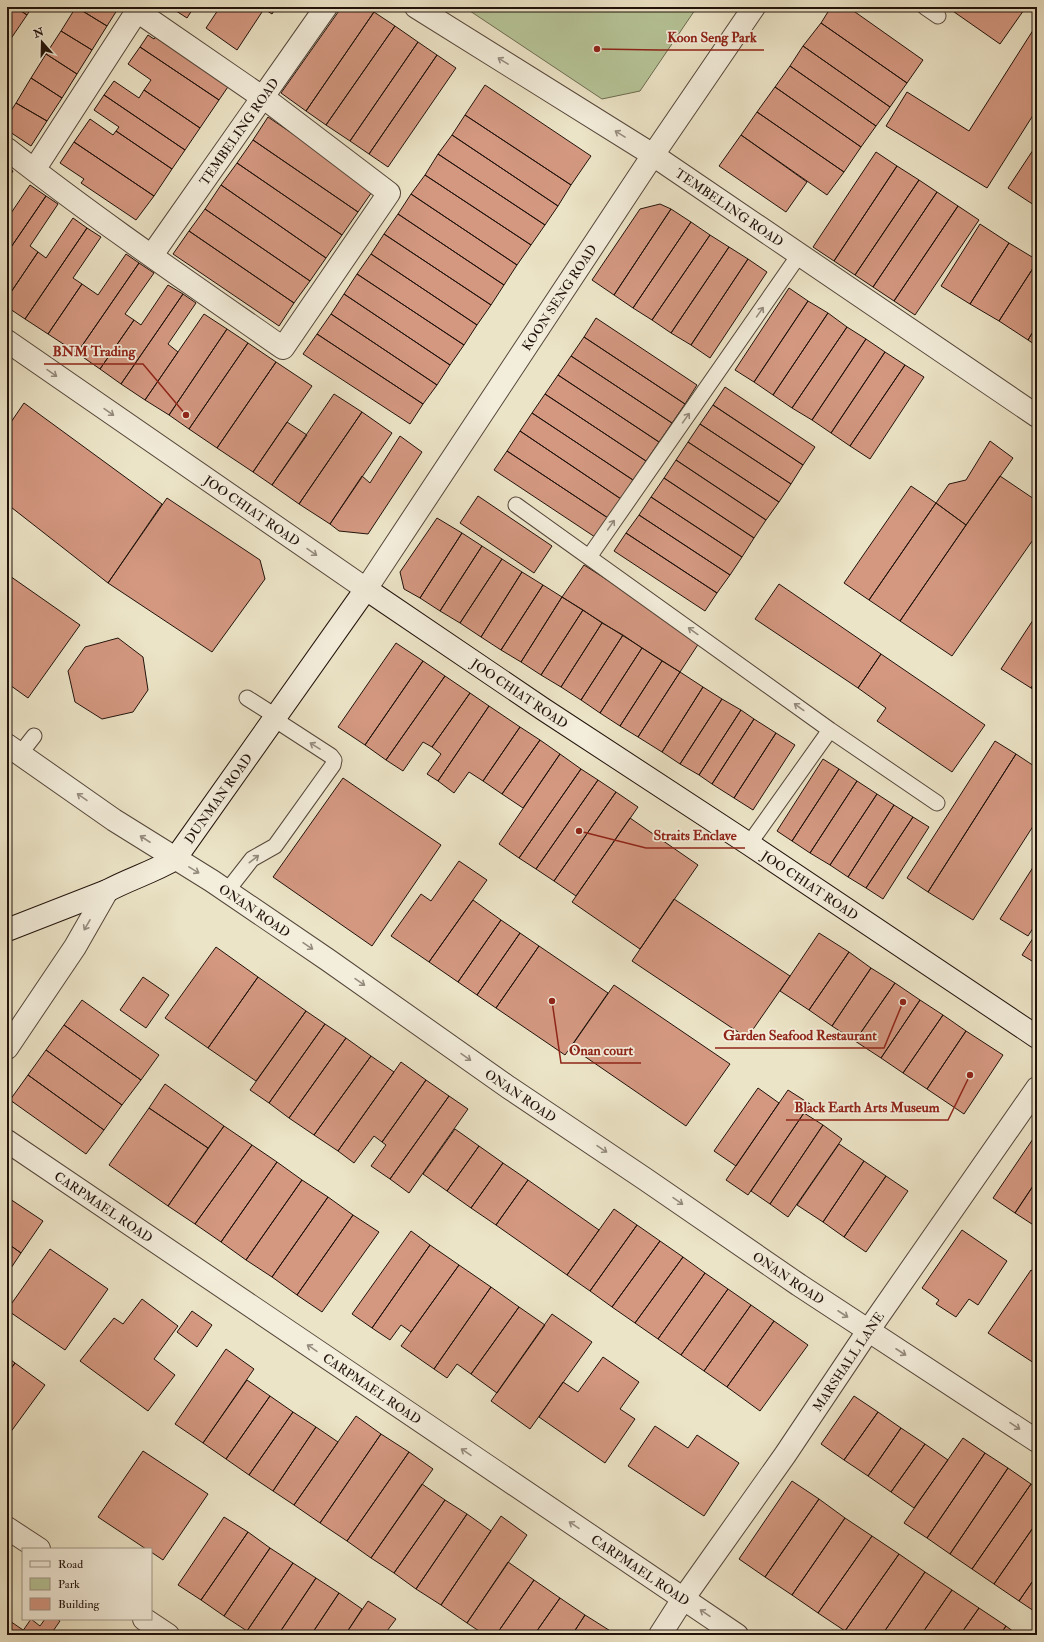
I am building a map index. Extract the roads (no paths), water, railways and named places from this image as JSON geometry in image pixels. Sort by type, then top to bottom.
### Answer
[{"type":"street","name":"TEMBELING ROAD","points":[[152,255],[326,7]]},
{"type":"street","name":"TEMBELING ROAD","points":[[416,7],[653,155],[1037,416]]},
{"type":"street","name":"KOON SENG ROAD","points":[[366,589],[653,155],[754,7]]},
{"type":"street","points":[[7,149],[34,170],[283,348],[389,193],[263,97],[134,9],[34,170]]},
{"type":"street","name":"JOO CHIAT ROAD","points":[[7,341],[366,589],[543,709],[749,844],[1037,1037]]},
{"type":"street","name":"DUNMAN ROAD","points":[[7,930],[107,891],[158,869],[175,859],[366,589]]},
{"type":"street","name":"ONAN ROAD","points":[[13,750],[114,820],[227,891],[508,1087],[576,1131],[799,1285],[1037,1441]]},
{"type":"street","points":[[7,1048],[75,947],[107,891]]},
{"type":"street","name":"MARSHALL LANE","points":[[660,1635],[683,1599],[785,1456],[868,1331],[1037,1088]]},
{"type":"street","name":"CARPMAEL ROAD","points":[[7,1141],[737,1635]]},
{"type":"street","points":[[7,1528],[37,1548]]},
{"type":"street","points":[[146,1620],[168,1635]]},
{"type":"lane","points":[[925,7],[938,16]]},
{"type":"lane","points":[[589,557],[800,255]]},
{"type":"lane","points":[[516,505],[830,730],[937,803]]},
{"type":"lane","points":[[227,891],[252,859],[275,846],[333,765],[334,760],[331,756],[247,698]]},
{"type":"lane","points":[[749,844],[830,730]]},
{"type":"lane","points":[[13,750],[34,736]]},
{"type":"place","name":"Koon Seng Park","points":[[597,49]]},
{"type":"place","name":"BNM Trading","points":[[186,415]]},
{"type":"place","name":"Straits Enclave","points":[[579,831]]},
{"type":"place","name":"Onan court","points":[[552,1001]]},
{"type":"place","name":"Garden Seafood Restaurant","points":[[903,1002]]},
{"type":"place","name":"Black Earth Arts Museum","points":[[970,1075]]}]
